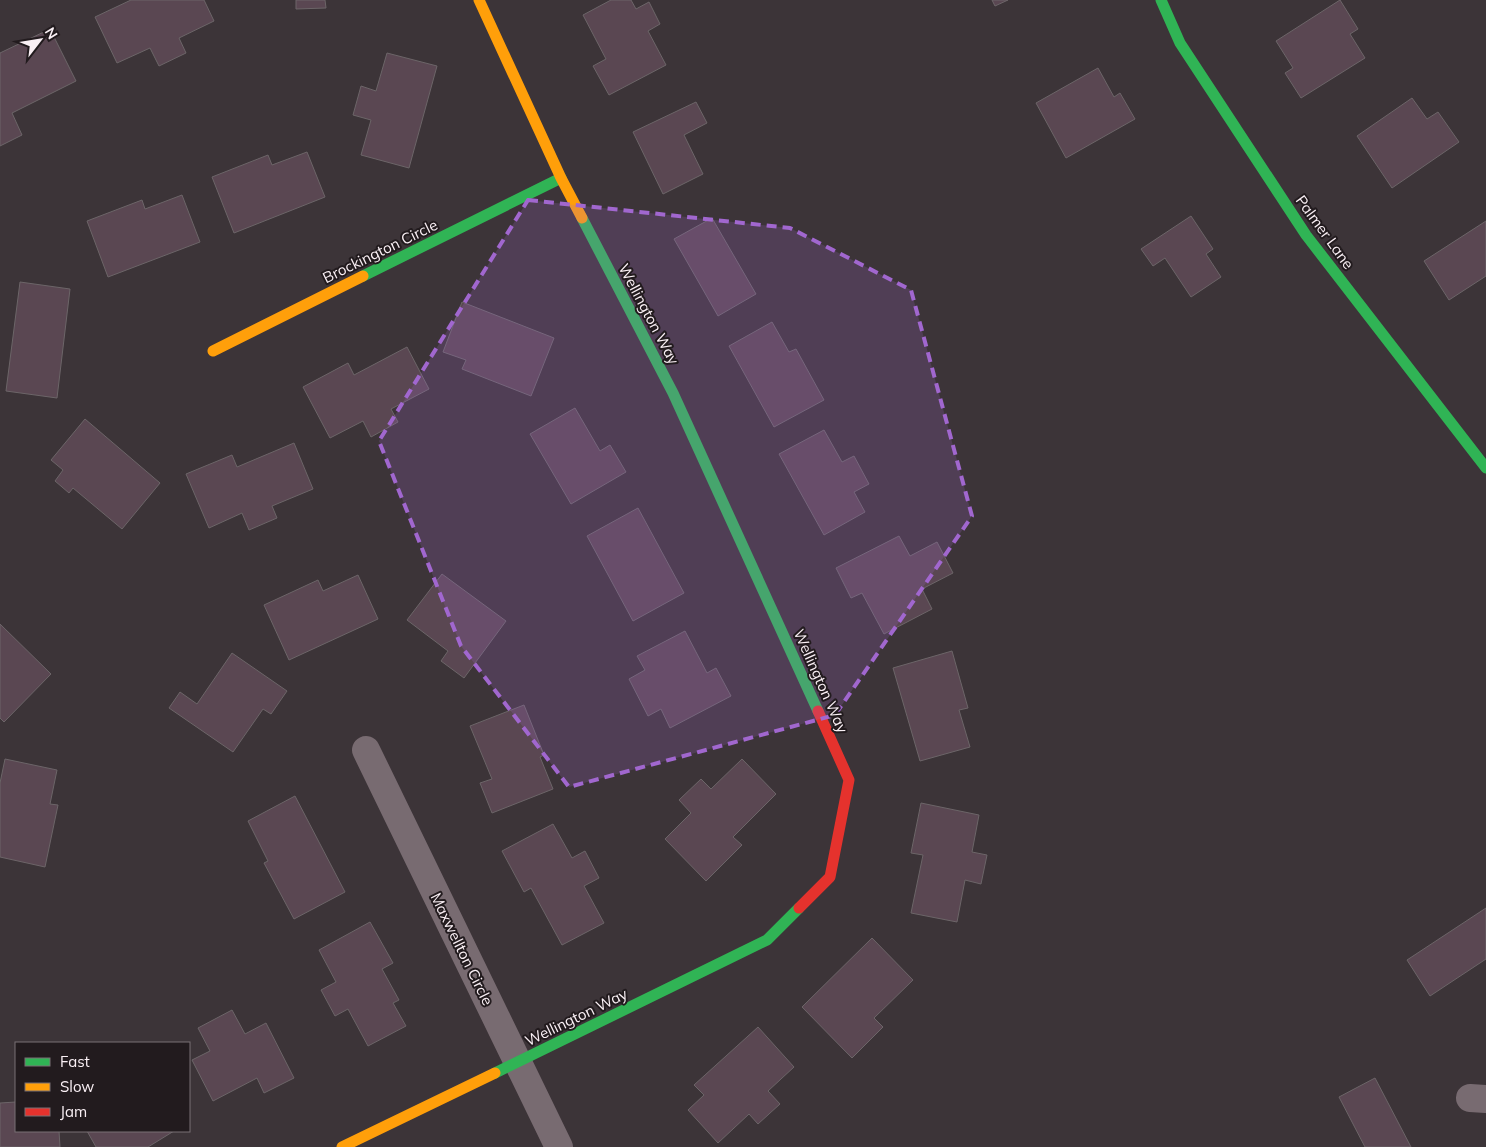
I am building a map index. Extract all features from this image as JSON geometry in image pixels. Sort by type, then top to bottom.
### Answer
[{"type":"street","name":"Wellington Way","points":[[342,1147],[767,940],[830,877],[849,780],[673,393],[561,178],[478,0]]},
{"type":"street","name":"Palmer Lane","points":[[1161,0],[1180,44],[1306,234],[1486,468]]},
{"type":"street","name":"Brockington Circle","points":[[213,350],[561,178]]},
{"type":"street","name":"Maxwellton Circle","points":[[366,750],[516,1062],[559,1147]]},
{"type":"highlighted area","points":[[528,200],[790,228],[911,290],[972,516],[835,715],[569,787],[461,646],[379,441]]},
{"type":"building","points":[[131,0],[204,0],[214,21],[179,38],[186,53],[159,66],[150,48],[117,63],[95,17]]},
{"type":"building","points":[[296,0],[325,0],[326,8],[296,9]]},
{"type":"building","points":[[611,0],[631,0],[636,9],[649,2],[660,24],[648,31],[666,65],[609,95],[593,66],[606,59],[583,15]]},
{"type":"building","points":[[992,0],[1008,0],[995,6]]},
{"type":"building","points":[[1340,0],[1358,29],[1350,34],[1365,58],[1301,98],[1285,73],[1293,68],[1276,41]]},
{"type":"building","points":[[50,29],[76,81],[12,113],[22,135],[0,146],[0,53]]},
{"type":"building","points":[[387,53],[437,66],[409,168],[361,155],[371,120],[353,115],[361,86],[376,91]]},
{"type":"building","points":[[1098,68],[1114,97],[1120,93],[1135,119],[1066,158],[1036,103]]},
{"type":"building","points":[[1412,98],[1427,119],[1438,112],[1459,142],[1392,188],[1357,136]]},
{"type":"building","points":[[696,102],[707,123],[684,135],[703,174],[663,194],[633,132]]},
{"type":"building","points":[[307,152],[325,197],[234,233],[212,177],[268,155],[272,165]]},
{"type":"building","points":[[182,195],[200,242],[108,277],[87,221],[142,200],[145,209]]},
{"type":"building","points":[[1191,216],[1213,249],[1206,254],[1221,277],[1191,297],[1165,258],[1153,266],[1141,249]]},
{"type":"building","points":[[712,218],[756,294],[718,316],[674,239]]},
{"type":"building","points":[[1486,221],[1486,276],[1449,300],[1424,261]]},
{"type":"building","points":[[20,282],[70,289],[57,398],[6,391]]},
{"type":"building","points":[[462,302],[554,338],[531,396],[462,369],[466,360],[443,352]]},
{"type":"building","points":[[772,322],[789,352],[796,349],[824,400],[774,427],[729,346]]},
{"type":"building","points":[[407,347],[429,389],[391,409],[398,422],[371,437],[363,421],[330,438],[303,387],[348,363],[354,375]]},
{"type":"building","points":[[575,408],[600,451],[610,445],[626,472],[571,504],[530,434]]},
{"type":"building","points":[[85,419],[160,483],[122,529],[73,488],[69,493],[55,481],[63,470],[51,460]]},
{"type":"building","points":[[824,430],[842,462],[854,456],[869,484],[854,492],[865,512],[824,535],[779,454]]},
{"type":"building","points":[[294,443],[313,489],[272,506],[277,518],[249,530],[242,513],[209,528],[186,474],[232,455],[237,467]]},
{"type":"building","points":[[638,508],[684,593],[633,621],[587,536]]},
{"type":"building","points":[[899,536],[910,556],[937,542],[953,573],[922,589],[932,609],[884,634],[862,593],[851,598],[836,568]]},
{"type":"building","points":[[442,574],[506,621],[464,678],[441,661],[448,651],[407,620]]},
{"type":"building","points":[[358,575],[378,619],[289,660],[264,605],[318,580],[323,591]]},
{"type":"building","points":[[0,624],[51,674],[4,722],[0,718]]},
{"type":"building","points":[[685,631],[707,673],[716,668],[731,696],[670,728],[661,709],[648,716],[629,679],[645,670],[637,656]]},
{"type":"building","points":[[952,651],[968,708],[959,710],[970,747],[920,761],[893,668]]},
{"type":"building","points":[[232,653],[287,691],[271,714],[263,709],[233,752],[169,708],[180,692],[197,704]]},
{"type":"building","points":[[524,705],[544,755],[540,757],[553,789],[492,813],[480,783],[492,779],[470,726]]},
{"type":"building","points":[[5,759],[57,770],[50,804],[58,805],[45,867],[0,857],[0,783]]},
{"type":"building","points":[[742,759],[776,794],[733,837],[742,845],[706,881],[665,839],[691,813],[679,800],[701,779],[711,789]]},
{"type":"building","points":[[295,796],[345,892],[294,919],[264,863],[268,861],[248,821]]},
{"type":"building","points":[[921,803],[979,815],[972,852],[987,855],[981,884],[965,880],[957,922],[911,913],[923,855],[911,853]]},
{"type":"building","points":[[553,824],[572,858],[585,851],[599,878],[584,886],[604,923],[562,945],[531,888],[524,892],[502,851]]},
{"type":"building","points":[[1486,908],[1486,959],[1430,996],[1407,960]]},
{"type":"building","points":[[370,922],[393,963],[382,969],[399,1000],[393,1003],[406,1026],[368,1046],[348,1009],[335,1016],[321,990],[336,982],[319,950]]},
{"type":"building","points":[[872,938],[913,980],[874,1018],[883,1027],[852,1058],[802,1007]]},
{"type":"building","points":[[232,1010],[245,1034],[266,1023],[294,1078],[264,1093],[257,1078],[213,1101],[192,1060],[210,1051],[198,1028]]},
{"type":"building","points":[[758,1027],[794,1067],[768,1091],[780,1104],[758,1124],[749,1114],[718,1143],[688,1110],[704,1095],[694,1085]]},
{"type":"building","points":[[1375,1078],[1411,1147],[1365,1147],[1339,1097]]},
{"type":"building","points":[[15,1102],[15,1132],[59,1132],[60,1147],[0,1147],[0,1103]]},
{"type":"building","points":[[88,1132],[172,1132],[148,1147],[96,1147]]},
{"type":"traffic: fast","points":[[1161,0],[1180,43],[1306,235],[1486,468]]},
{"type":"traffic: fast","points":[[363,276],[561,178]]},
{"type":"traffic: fast","points":[[582,218],[673,393],[818,711]]},
{"type":"traffic: fast","points":[[495,1073],[767,940],[799,908]]},
{"type":"traffic: slow","points":[[479,0],[561,178],[582,218]]},
{"type":"traffic: slow","points":[[213,351],[363,276]]},
{"type":"traffic: slow","points":[[342,1147],[495,1073]]},
{"type":"traffic: jam","points":[[799,908],[830,877],[849,780],[818,711]]}]
